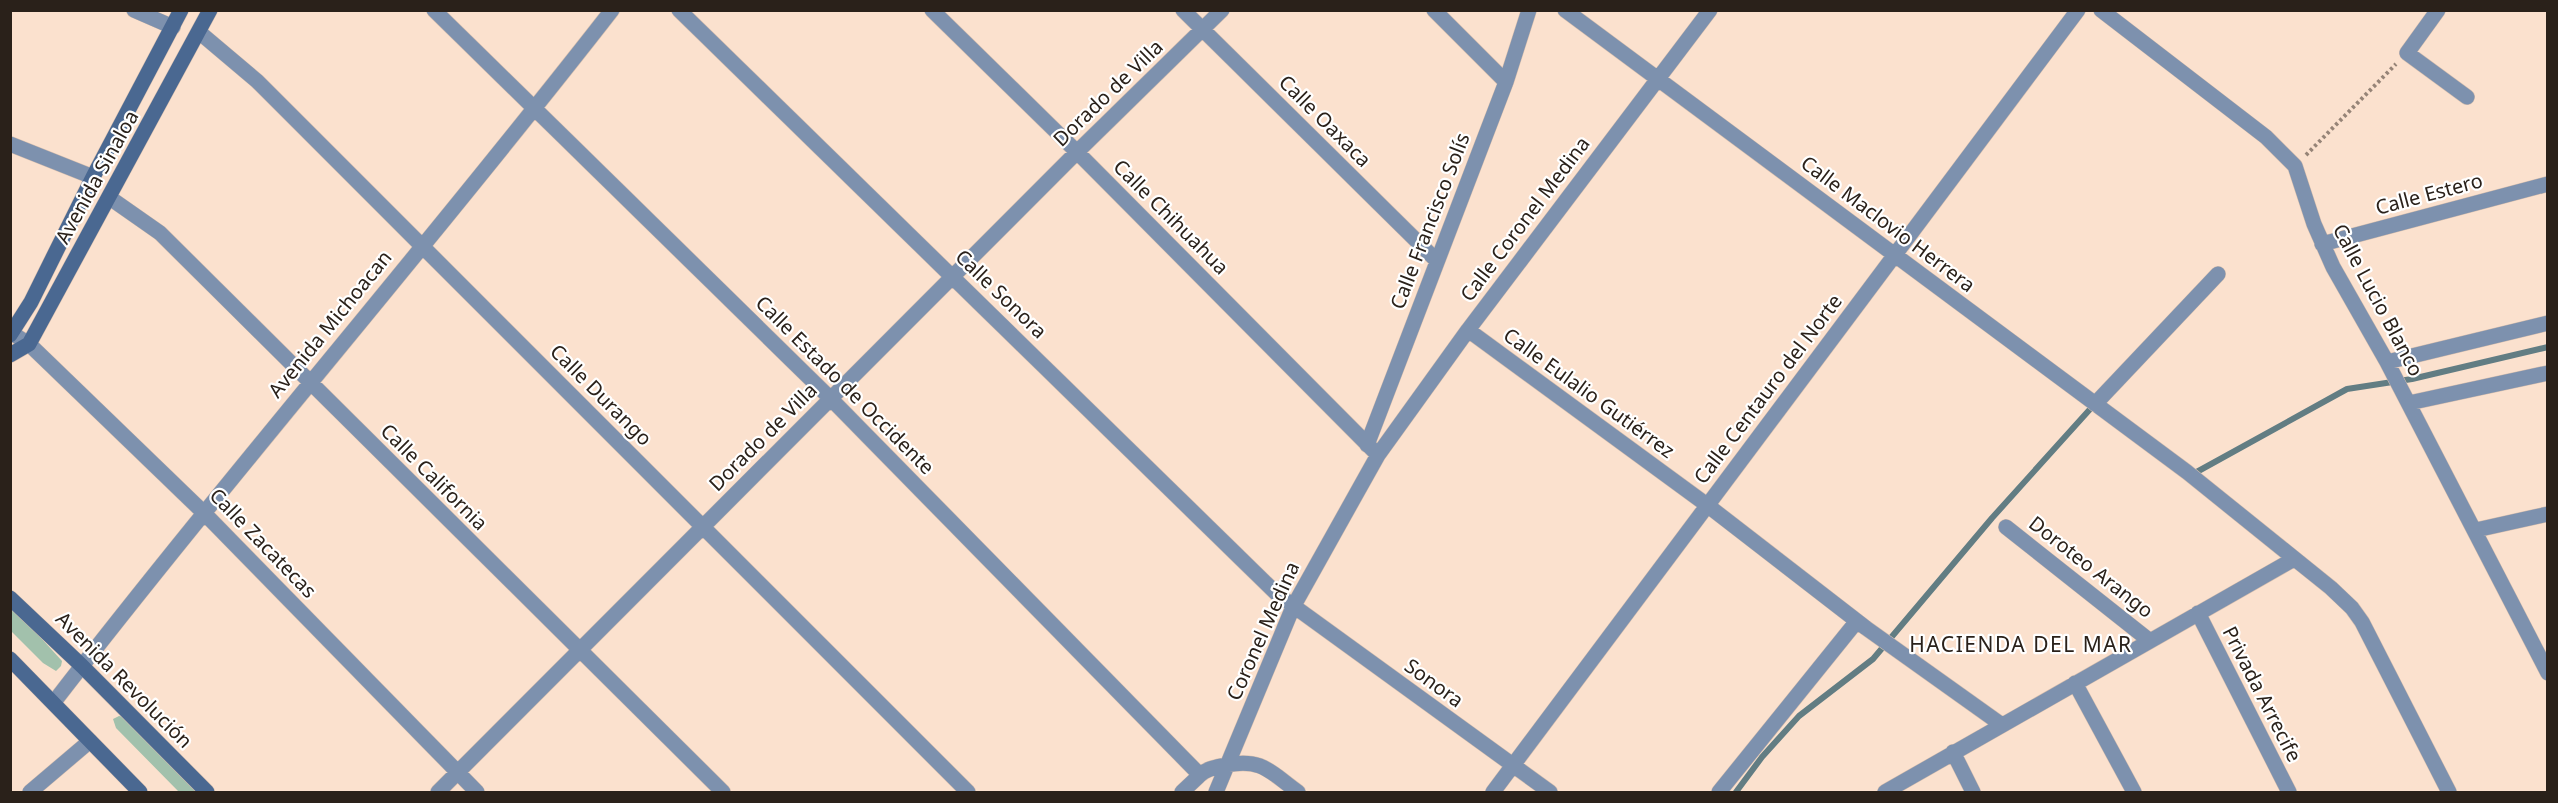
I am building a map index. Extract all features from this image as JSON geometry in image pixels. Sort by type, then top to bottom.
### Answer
[{"type":"street","points":[[134,10],[173,27]]},
{"type":"street","name":"Avenida Sinaloa","points":[[11,333],[31,302],[93,177],[181,10]]},
{"type":"street","name":"Avenida Sinaloa","points":[[29,344],[210,10]]},
{"type":"street","name":"Calle Estado de Occidente","points":[[434,10],[831,399],[1200,775]]},
{"type":"street","name":"Avenida Michoacan","points":[[54,702],[309,382],[535,109],[612,10]]},
{"type":"street","name":"Calle Sonora","points":[[679,10],[1255,574],[1293,607]]},
{"type":"street","name":"Calle Chihuahua","points":[[932,10],[1077,152],[1372,450]]},
{"type":"street","name":"Calle Oaxaca","points":[[1183,10],[1437,261]]},
{"type":"street","name":"Dorado de Villa","points":[[438,792],[581,652],[953,276],[1222,10]]},
{"type":"street","points":[[1434,10],[1506,82]]},
{"type":"street","name":"Calle Francisco Solís","points":[[1372,450],[1437,261],[1506,82],[1529,10]]},
{"type":"street","name":"Calle Maclovio Herrera","points":[[1564,10],[2187,472],[2294,559]]},
{"type":"street","name":"Calle Coronel Medina","points":[[1372,450],[1468,330],[1710,10]]},
{"type":"street","name":"Calle Centauro del Norte","points":[[1493,792],[2078,10]]},
{"type":"street","name":"Calle Lucio Blanco","points":[[2101,10],[2266,137],[2295,166],[2322,244],[2409,403],[2547,673]]},
{"type":"street","points":[[2438,10],[2407,53],[2467,97]]},
{"type":"street","name":"Calle Durango","points":[[199,32],[256,81],[968,792]]},
{"type":"street","points":[[10,144],[93,177]]},
{"type":"street","name":"Calle Estero","points":[[2322,244],[2547,184]]},
{"type":"street","name":"Calle California","points":[[110,198],[160,233],[723,792]]},
{"type":"street","points":[[2096,404],[2218,274]]},
{"type":"street","points":[[2387,362],[2547,323]]},
{"type":"street","name":"Calle Eulalio Gutiérrez","points":[[1468,330],[1707,505],[1861,625],[2002,725]]},
{"type":"street","name":"Calle Zacatecas","points":[[11,333],[29,344],[204,513],[477,792]]},
{"type":"street","points":[[10,355],[29,344]]},
{"type":"street","points":[[2409,403],[2547,373]]},
{"type":"street","name":"Coronel Medina","points":[[1228,765],[1293,607],[1372,450]]},
{"type":"street","points":[[2475,530],[2547,514]]},
{"type":"street","name":"Doroteo Arango","points":[[2006,527],[2150,641]]},
{"type":"street","points":[[1885,792],[2294,559],[2342,598],[2362,622],[2449,792]]},
{"type":"street","name":"Avenida Revolución","points":[[10,598],[82,666],[207,792]]},
{"type":"street","name":"Sonora","points":[[1293,607],[1550,792]]},
{"type":"street","name":"Privada Arrecife","points":[[2199,614],[2289,792]]},
{"type":"street","points":[[1719,792],[1861,625]]},
{"type":"street","points":[[10,659],[140,792]]},
{"type":"street","points":[[2075,683],[2134,792]]},
{"type":"street","points":[[30,792],[90,741]]},
{"type":"street","points":[[1953,753],[1973,792]]},
{"type":"street","points":[[1182,792],[1206,770],[1247,761],[1256,763],[1298,792]]},
{"type":"street","points":[[1216,792],[1228,765]]},
{"type":"path","points":[[2295,166],[2407,53]]},
{"type":"green space","points":[[10,604],[62,661],[56,671],[43,663],[11,631]]},
{"type":"green space","points":[[119,716],[124,717],[197,792],[179,792],[116,728],[113,719]]},
{"type":"waterway","points":[[2193,474],[2347,389],[2412,379],[2548,347]]},
{"type":"waterway","points":[[1736,792],[1762,757],[1799,716],[1873,659],[1992,518],[2092,407],[2096,409]]},
{"type":"district","name":"HACIENDA DEL MAR","points":[[2021,645]]}]
